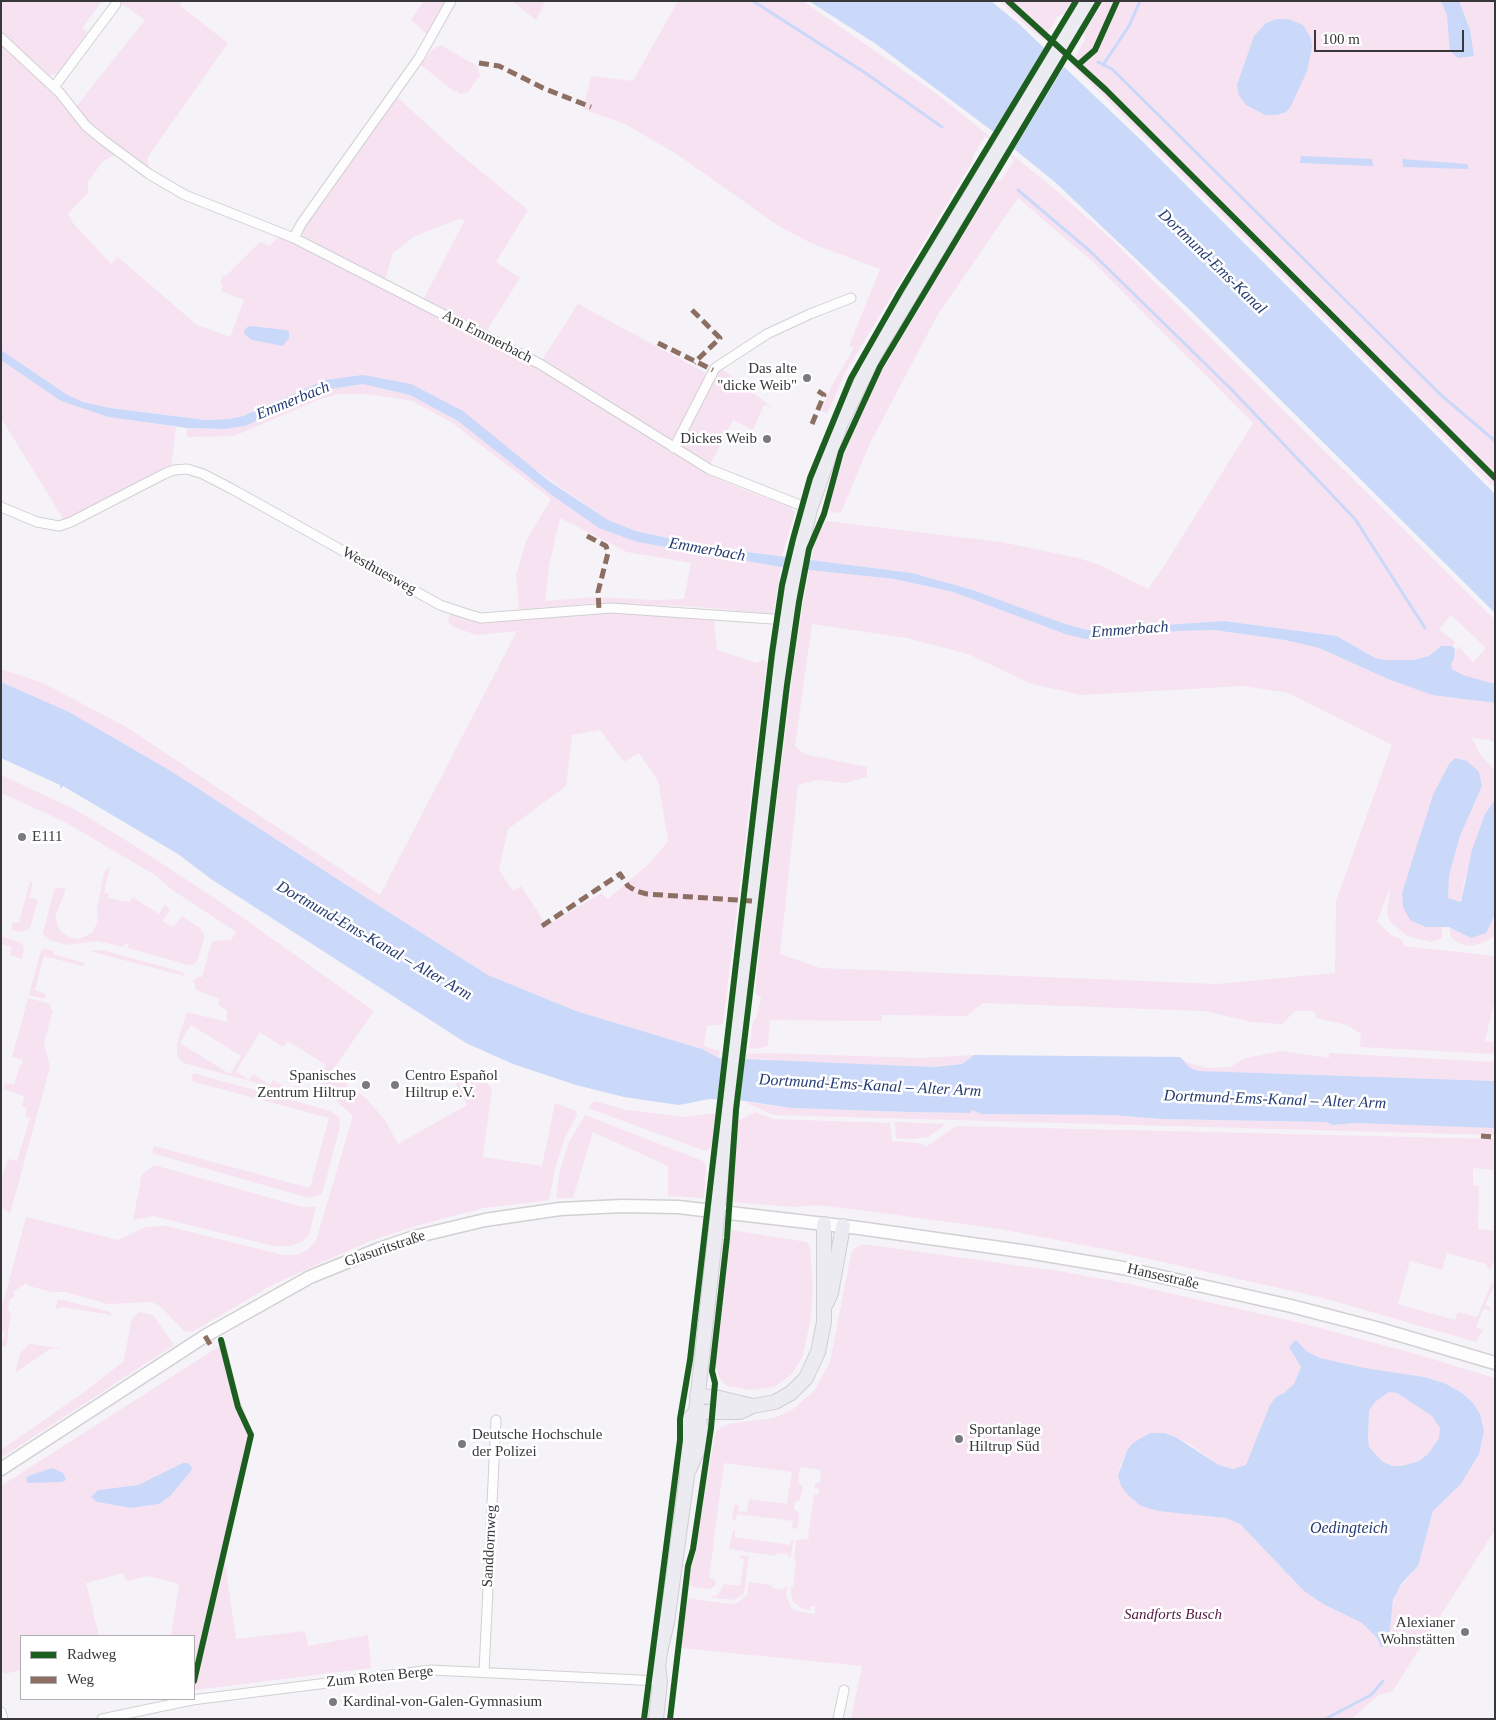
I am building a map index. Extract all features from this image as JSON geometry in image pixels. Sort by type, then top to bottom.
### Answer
[{"type":"main road","points":[[656,1719],[660,1681],[667,1668],[667,1622],[687,1476],[698,1448],[700,1436],[700,1421],[696,1412],[697,1396],[720,1191],[727,1109],[787,620],[792,586],[810,509],[824,466],[862,379],[1088,1]]},
{"type":"main road","name":"Glasuritstraße","points":[[1,1469],[244,1312],[321,1272],[414,1237],[515,1215],[560,1209],[614,1206],[686,1208],[824,1224]]},
{"type":"main road","points":[[824,1224],[822,1291],[825,1307]]},
{"type":"main road","name":"Hansestraße","points":[[824,1224],[1028,1252],[1123,1268],[1291,1306],[1385,1330],[1495,1363]]},
{"type":"main road","points":[[696,1412],[740,1412],[753,1406],[782,1399],[799,1387],[806,1378],[818,1352],[825,1307],[831,1293],[842,1226]]},
{"type":"main road","points":[[697,1396],[715,1397],[753,1406]]},
{"type":"street","points":[[294,238],[301,224],[419,58],[451,1]]},
{"type":"street","points":[[54,87],[116,4]]},
{"type":"street","name":"Am Emmerbach","points":[[1,38],[54,87],[86,126],[149,174],[198,202],[294,238],[540,364],[674,448],[724,476],[810,509]]},
{"type":"street","points":[[674,448],[715,368],[767,334],[851,298]]},
{"type":"street","name":"Westhuesweg","points":[[1,507],[37,522],[59,526],[72,522],[164,474],[174,470],[187,469],[203,474],[232,489],[440,605],[481,618],[611,608],[787,620]]},
{"type":"street","name":"Sanddornweg","points":[[484,1672],[496,1420]]},
{"type":"street","name":"Zum Roten Berge","points":[[195,1700],[431,1670],[660,1681]]},
{"type":"street","points":[[838,1719],[844,1690]]},
{"type":"street","name":"Zum Roten Berge","points":[[102,1719],[157,1705],[192,1700]]},
{"type":"street","points":[[1,1712],[4,1719]]},
{"type":"green space","points":[[1,1],[102,1],[82,28],[88,32],[58,74],[49,75],[1,33]]},
{"type":"green space","points":[[118,1],[183,1],[180,6],[228,43],[147,158],[150,171],[105,139],[75,108],[145,20]]},
{"type":"green space","points":[[424,1],[448,1],[429,36],[411,20]]},
{"type":"green space","points":[[512,1],[546,1],[536,20]]},
{"type":"green space","points":[[678,1],[803,1],[937,94],[1051,186],[1111,239],[1495,620],[1495,684],[1463,675],[1452,669],[1451,664],[1458,646],[1473,662],[1486,648],[1451,615],[1439,629],[1455,642],[1452,646],[1441,646],[1429,656],[1414,660],[1385,660],[1375,658],[1337,636],[1224,621],[1087,630],[1062,623],[973,590],[912,573],[811,560],[815,541],[826,521],[1001,542],[1078,558],[1100,565],[1148,589],[1253,423],[1094,263],[1018,198],[937,316],[869,445],[841,513],[832,512],[828,508],[844,455],[872,388],[994,182],[1001,181],[1014,160],[985,136],[973,156],[972,162],[845,373],[827,414],[821,411],[832,385],[854,348],[849,346],[880,269],[813,244],[780,227],[678,155],[625,124],[583,109],[591,76],[633,81]]},
{"type":"green space","points":[[999,1],[1073,1],[1065,14],[1058,16],[1043,40]]},
{"type":"green space","points":[[1102,1],[1114,1],[1096,45],[1090,53],[1082,58],[1086,62],[1099,49],[1120,1],[1495,1],[1495,488],[1071,64],[1085,40],[1084,32]]},
{"type":"green space","points":[[1,44],[116,154],[102,162],[88,182],[88,193],[68,214],[73,223],[111,264],[118,257],[197,325],[230,337],[244,300],[221,291],[223,285],[220,282],[224,274],[226,276],[260,242],[270,246],[279,236],[536,367],[709,475],[789,506],[795,512],[782,556],[709,547],[636,531],[608,520],[411,384],[325,380],[243,416],[206,420],[110,408],[83,402],[66,394],[1,350]]},
{"type":"green space","points":[[441,45],[477,66],[480,75],[468,92],[458,94],[457,90],[455,92],[421,65],[432,50]]},
{"type":"green space","points":[[395,95],[455,150],[528,210],[496,262],[520,278],[486,332],[423,300],[465,220],[459,219],[415,236],[393,253],[385,281],[307,242],[303,236],[302,228]]},
{"type":"green space","points":[[578,304],[706,373],[675,438],[670,440],[542,360]]},
{"type":"green space","points":[[1,360],[61,401],[108,417],[176,427],[171,467],[160,470],[71,519],[64,520],[1,418]]},
{"type":"green space","points":[[721,368],[774,409],[764,405],[753,430],[733,420],[710,465],[681,444],[712,377]]},
{"type":"green space","points":[[363,384],[410,395],[458,421],[553,496],[600,528],[637,542],[781,567],[773,614],[685,606],[596,603],[519,610],[516,575],[526,541],[551,499],[451,422],[412,401],[368,394],[339,394],[318,400],[234,436],[187,437],[187,428],[225,429],[245,426],[330,389]],"holes":[[[560,518],[627,552],[691,563],[684,599],[657,600],[595,597],[545,601],[549,566]]]},
{"type":"green space","points":[[809,570],[894,579],[953,592],[1065,634],[1214,630],[1285,640],[1319,648],[1388,679],[1432,695],[1495,703],[1495,743],[1489,740],[1472,738],[1480,754],[1495,771],[1495,799],[1485,814],[1464,882],[1461,902],[1448,898],[1449,876],[1460,836],[1482,786],[1479,772],[1426,927],[1442,926],[1442,938],[1431,942],[1407,936],[1390,922],[1387,912],[1391,885],[1377,922],[1391,935],[1403,940],[1403,946],[1495,956],[1494,1002],[1485,1041],[1495,1042],[1495,1054],[1360,1047],[1361,1034],[1347,1025],[1316,1018],[1314,1011],[1295,1011],[1282,1024],[1252,1022],[1205,1011],[983,1003],[966,1016],[882,1015],[882,1021],[770,1020],[768,1046],[757,1049],[749,1048],[753,1022],[757,1016],[761,997],[755,993],[796,645]],"holes":[[[812,624],[907,638],[968,654],[1032,684],[1082,695],[1244,686],[1288,693],[1392,745],[1336,901],[1335,973],[1217,984],[820,968],[780,954],[798,785],[817,780],[845,783],[867,777],[867,767],[804,754],[795,746]]]},
{"type":"green space","points":[[611,611],[714,620],[717,650],[757,663],[764,659],[767,662],[723,1024],[707,1026],[704,1046],[720,1051],[719,1058],[702,1049],[576,1011],[488,975],[171,771],[69,712],[1,682],[1,669],[43,683],[126,727],[380,895],[517,631],[477,635],[453,627],[448,621],[449,615],[452,614],[467,618]],"holes":[[[600,730],[624,762],[639,753],[658,781],[668,841],[651,862],[608,899],[601,893],[547,926],[521,886],[513,891],[499,870],[508,829],[566,786],[572,735]]]},
{"type":"green space","points":[[1,775],[76,810],[219,901],[374,1011],[332,1071],[348,1085],[345,1089],[352,1094],[355,1090],[366,1098],[385,1120],[398,1144],[467,1105],[455,1082],[474,1072],[492,1088],[483,1157],[542,1166],[555,1103],[576,1111],[577,1115],[564,1140],[555,1169],[549,1200],[484,1208],[419,1225],[370,1241],[274,1284],[192,1332],[184,1331],[162,1308],[152,1302],[108,1304],[65,1292],[51,1292],[29,1286],[26,1283],[13,1292],[15,1296],[10,1300],[8,1308],[11,1317],[7,1344],[6,1347],[1,1346],[5,1333],[1,1331],[1,1303],[4,1300],[26,1217],[118,1240],[146,1227],[166,1226],[283,1255],[297,1255],[307,1250],[316,1241],[353,1116],[333,1098],[312,1098],[184,1063],[177,1057],[177,1043],[187,1012],[227,1022],[227,1010],[219,1006],[219,999],[196,990],[194,980],[197,977],[202,977],[212,941],[231,940],[236,932],[171,889],[155,875],[63,821],[1,793]],"holes":[[[191,1025],[241,1056],[230,1074],[180,1043]],[[260,1032],[283,1047],[288,1041],[326,1065],[322,1071],[327,1074],[313,1096],[296,1085],[292,1091],[273,1080],[270,1085],[253,1074],[249,1080],[236,1071]]]},
{"type":"green space","points":[[110,867],[104,892],[109,894],[107,898],[130,902],[132,897],[159,914],[165,905],[170,909],[163,921],[167,924],[174,927],[182,916],[200,928],[204,934],[204,939],[197,961],[194,964],[189,965],[128,948],[129,944],[125,943],[124,947],[97,941],[68,945],[49,940],[47,936],[46,938],[43,933],[55,887],[66,889],[55,917],[60,931],[71,938],[79,939],[92,933],[98,921],[97,910],[104,872]]},
{"type":"green space","points":[[30,882],[33,883],[29,897],[38,900],[30,928],[22,932],[11,930],[13,922],[19,923]]},
{"type":"green space","points":[[1495,915],[1495,936],[1483,943],[1469,946],[1458,943],[1451,937],[1449,927],[1471,938],[1493,921]]},
{"type":"green space","points":[[1,936],[22,943],[24,949],[22,959],[10,955],[12,947],[1,944]]},
{"type":"green space","points":[[41,950],[54,951],[53,954],[84,963],[83,966],[44,956],[35,990],[46,994],[45,999],[29,995]]},
{"type":"green space","points":[[102,950],[182,972],[185,976],[89,951]]},
{"type":"green space","points":[[28,998],[51,1004],[50,1009],[53,1010],[44,1043],[50,1067],[10,1214],[1,1206],[1,1181],[8,1159],[17,1161],[30,1118],[25,1116],[27,1108],[22,1106],[24,1096],[3,1089],[5,1083],[14,1085],[20,1065],[22,1065],[23,1060],[12,1057]]},
{"type":"green space","points":[[1282,1051],[1329,1058],[1329,1053],[1495,1062],[1495,1081],[1198,1071],[1190,1068],[1180,1057],[1188,1063],[1208,1068],[1230,1067],[1245,1058]]},
{"type":"green space","points":[[747,1054],[920,1058],[974,1055],[962,1064],[934,1067],[772,1061],[766,1059],[745,1061]]},
{"type":"green space","points":[[193,1073],[330,1111],[339,1117],[340,1127],[322,1194],[309,1198],[152,1153],[154,1146],[310,1188],[329,1118],[191,1081]]},
{"type":"green space","points":[[594,1101],[627,1110],[685,1117],[716,1113],[711,1148],[705,1151],[588,1108]]},
{"type":"green space","points":[[744,1102],[791,1108],[910,1112],[970,1113],[972,1110],[981,1114],[1111,1115],[1162,1119],[1326,1122],[1333,1125],[1356,1123],[1491,1127],[1495,1128],[1495,1135],[774,1115]]},
{"type":"green space","points":[[755,1112],[773,1119],[890,1123],[892,1141],[919,1143],[926,1147],[956,1126],[1495,1139],[1495,1170],[1473,1168],[1473,1185],[1479,1186],[1478,1229],[1495,1231],[1495,1257],[1490,1271],[1486,1264],[1447,1253],[1442,1270],[1410,1261],[1398,1304],[1455,1320],[1458,1312],[1477,1317],[1492,1282],[1495,1285],[1485,1305],[1491,1308],[1490,1311],[1484,1308],[1476,1327],[1483,1330],[1476,1342],[1323,1298],[1109,1250],[1000,1229],[816,1205],[794,1207],[732,1202],[738,1121]]},
{"type":"green space","points":[[585,1115],[703,1161],[706,1167],[704,1198],[668,1196],[668,1166],[593,1132],[573,1198],[556,1198],[560,1170],[569,1142]]},
{"type":"green space","points":[[895,1122],[946,1124],[928,1137],[910,1139],[896,1138]]},
{"type":"green space","points":[[154,1165],[302,1207],[316,1207],[309,1235],[302,1242],[291,1246],[274,1246],[153,1216],[133,1220],[142,1174]]},
{"type":"green space","points":[[731,1230],[807,1242],[810,1246],[813,1288],[811,1316],[803,1356],[792,1374],[774,1387],[751,1390],[727,1386],[720,1379],[715,1365]]},
{"type":"green space","name":"Sandforts Busch","points":[[862,1244],[1059,1271],[1129,1284],[1301,1323],[1416,1354],[1495,1378],[1495,1530],[1392,1692],[1378,1695],[1352,1719],[851,1719],[862,1666],[681,1648],[687,1598],[730,1604],[737,1603],[747,1595],[749,1582],[772,1585],[772,1588],[784,1590],[785,1586],[787,1587],[786,1595],[791,1607],[797,1611],[815,1614],[815,1606],[811,1606],[810,1611],[801,1608],[792,1601],[791,1587],[793,1587],[796,1541],[806,1539],[810,1542],[808,1538],[814,1494],[818,1495],[819,1489],[815,1488],[815,1483],[820,1483],[821,1470],[800,1467],[798,1482],[803,1487],[800,1500],[795,1502],[794,1509],[799,1513],[798,1527],[795,1529],[792,1528],[793,1521],[737,1514],[736,1521],[732,1518],[735,1503],[739,1506],[738,1511],[747,1512],[749,1499],[787,1504],[792,1472],[724,1463],[709,1578],[716,1580],[715,1586],[709,1589],[688,1586],[715,1433],[721,1427],[728,1424],[774,1418],[792,1410],[814,1391],[830,1362],[851,1254],[854,1249]],"holes":[[[1289,1347],[1306,1351],[1320,1358],[1365,1368],[1424,1377],[1444,1383],[1484,1431],[1479,1454],[1461,1484],[1433,1511],[1418,1566],[1396,1592],[1390,1617],[1388,1647],[1381,1647],[1377,1638],[1362,1623],[1323,1604],[1304,1591],[1240,1524],[1226,1518],[1200,1515],[1119,1469],[1127,1450],[1133,1443],[1165,1433],[1188,1443],[1219,1465],[1233,1469],[1246,1465],[1276,1397],[1294,1384],[1301,1367]]]},
{"type":"green space","points":[[58,1299],[110,1312],[112,1315],[62,1307],[55,1310]]},
{"type":"green space","points":[[139,1312],[153,1315],[174,1345],[1,1458],[1,1450],[87,1390],[124,1361],[131,1320]]},
{"type":"green space","points":[[226,1342],[236,1388],[253,1433],[225,1562],[236,1639],[305,1631],[308,1646],[368,1635],[371,1668],[195,1690],[195,1635],[171,1635],[179,1584],[148,1576],[126,1581],[123,1573],[86,1583],[99,1635],[20,1635],[20,1670],[4,1674],[1,1666],[1,1486]],"holes":[[[183,1463],[159,1504],[131,1508],[97,1502],[92,1497],[98,1490],[138,1485]]]},
{"type":"green space","points":[[29,1344],[63,1349],[50,1349],[15,1373],[20,1354]]},
{"type":"green space","points":[[1389,1391],[1397,1393],[1432,1416],[1440,1428],[1439,1438],[1428,1454],[1419,1461],[1402,1466],[1392,1466],[1383,1462],[1369,1447],[1369,1411],[1375,1402]]},
{"type":"green space","points":[[733,1530],[735,1530],[735,1537],[790,1545],[791,1540],[793,1540],[791,1557],[788,1557],[788,1554],[777,1553],[776,1556],[729,1549]]},
{"type":"green space","points":[[740,1555],[749,1556],[744,1593],[735,1600],[708,1597],[718,1595],[724,1584],[740,1586],[744,1559],[740,1558]]},
{"type":"water","name":"Dortmund-Ems-Kanal","points":[[809,1],[991,1],[1019,24],[1143,142],[1495,494],[1495,613],[1191,311],[1056,183],[991,130],[876,44]]},
{"type":"water","points":[[1441,1],[1459,1],[1470,30],[1474,56],[1458,58],[1450,51],[1447,15]]},
{"type":"water","points":[[1277,19],[1288,19],[1303,25],[1311,38],[1312,47],[1307,71],[1291,106],[1286,112],[1277,115],[1265,115],[1246,105],[1239,95],[1237,85],[1254,36],[1266,23]]},
{"type":"water","points":[[1301,156],[1372,159],[1373,166],[1300,163]]},
{"type":"water","points":[[1402,159],[1467,164],[1469,169],[1403,167]]},
{"type":"water","points":[[249,326],[286,330],[289,332],[289,338],[283,346],[252,340],[244,334],[245,329]]},
{"type":"water","name":"Emmerbach","points":[[1,350],[66,394],[83,402],[110,408],[206,420],[243,416],[325,380],[363,375],[411,384],[463,411],[549,481],[608,520],[636,531],[709,547],[912,573],[973,590],[1062,623],[1087,630],[1224,621],[1337,636],[1375,658],[1385,660],[1414,660],[1429,656],[1441,646],[1452,646],[1455,649],[1454,659],[1451,664],[1452,669],[1463,675],[1495,684],[1495,703],[1432,695],[1388,679],[1319,648],[1285,640],[1214,630],[1177,631],[1109,639],[1086,639],[1065,634],[953,592],[894,579],[781,567],[637,542],[599,528],[553,496],[458,421],[410,395],[363,384],[330,389],[245,426],[225,429],[187,428],[108,417],[61,401],[1,360]]},
{"type":"water","name":"Dortmund-Ems-Kanal – Alter Arm","points":[[1,682],[69,712],[171,771],[488,975],[576,1011],[702,1049],[719,1058],[934,1067],[962,1064],[974,1055],[1180,1057],[1190,1068],[1199,1071],[1495,1081],[1495,1128],[1356,1123],[1333,1125],[1326,1122],[1162,1119],[1111,1115],[981,1114],[972,1110],[970,1113],[791,1108],[738,1100],[709,1099],[679,1105],[624,1097],[576,1085],[513,1064],[466,1043],[211,879],[178,854],[63,786],[60,789],[60,785],[1,758]]},
{"type":"water","points":[[1455,758],[1467,761],[1479,772],[1482,786],[1460,836],[1449,876],[1448,898],[1461,902],[1472,850],[1485,814],[1495,799],[1495,915],[1486,933],[1471,938],[1449,927],[1426,927],[1410,920],[1403,907],[1402,893],[1433,795],[1449,764]]},
{"type":"water","name":"Oedingteich","points":[[1296,1340],[1306,1351],[1320,1358],[1365,1368],[1424,1377],[1444,1383],[1462,1393],[1473,1403],[1480,1414],[1484,1431],[1479,1454],[1461,1484],[1433,1511],[1418,1566],[1401,1584],[1393,1600],[1388,1647],[1381,1647],[1377,1638],[1362,1623],[1323,1604],[1304,1591],[1240,1524],[1226,1518],[1158,1511],[1141,1506],[1121,1486],[1118,1476],[1127,1450],[1133,1443],[1150,1433],[1165,1433],[1177,1438],[1219,1465],[1233,1469],[1246,1465],[1270,1405],[1276,1397],[1294,1384],[1301,1367],[1289,1347]],"holes":[[[1389,1392],[1397,1393],[1432,1416],[1440,1428],[1439,1438],[1428,1454],[1419,1461],[1402,1466],[1392,1466],[1383,1462],[1369,1447],[1368,1438],[1369,1411],[1375,1402]]]},
{"type":"water","points":[[183,1463],[188,1463],[192,1467],[191,1471],[170,1496],[159,1504],[131,1508],[97,1502],[91,1497],[98,1490],[138,1485]]},
{"type":"water","points":[[52,1468],[63,1473],[66,1480],[62,1482],[28,1483],[26,1479],[28,1476]]},
{"type":"pier","points":[[1046,45],[1066,63],[1013,151],[992,134]]},
{"type":"pier","points":[[722,1056],[745,1058],[740,1104],[717,1102]]},
{"type":"waterway","points":[[753,1],[864,72],[942,127]]},
{"type":"waterway","points":[[1103,65],[1129,26],[1140,1]]},
{"type":"waterway","points":[[1098,62],[1112,69],[1441,395],[1495,441]]},
{"type":"waterway","points":[[1018,190],[1091,252],[1231,389],[1355,519],[1425,628]]},
{"type":"waterway","points":[[1325,1719],[1371,1695],[1383,1681]]},
{"type":"marked path","points":[[479,63],[499,66],[543,88],[591,107]]},
{"type":"marked path","points":[[692,310],[720,338],[694,363]]},
{"type":"marked path","points":[[658,343],[713,370]]},
{"type":"marked path","points":[[812,424],[824,395],[818,391]]},
{"type":"marked path","points":[[587,536],[606,546],[608,553],[598,592],[599,609]]},
{"type":"marked path","points":[[542,926],[620,874],[628,886],[636,891],[647,894],[752,901]]},
{"type":"marked path","points":[[1481,1136],[1495,1137]]},
{"type":"marked path","points":[[205,1336],[211,1346]]},
{"type":"cycle path","points":[[1008,1],[1106,90],[1495,478]]},
{"type":"cycle path","points":[[644,1719],[680,1440],[680,1419],[690,1360],[772,653],[782,585],[793,539],[810,478],[851,378],[900,292],[1076,1]]},
{"type":"cycle path","points":[[670,1719],[688,1566],[693,1549],[711,1428],[715,1383],[712,1371],[727,1238],[736,1110],[787,685],[809,549],[824,514],[841,452],[880,367],[1099,1]]},
{"type":"cycle path","points":[[1079,64],[1095,50],[1117,1]]},
{"type":"cycle path","points":[[195,1677],[251,1435],[238,1407],[221,1340]]},
{"type":"place","name":"Das alte \"dicke Weib\"","points":[[807,378]]},
{"type":"place","name":"Dickes Weib","points":[[767,439]]},
{"type":"place","name":"E111","points":[[22,837]]},
{"type":"place","name":"Spanisches Zentrum Hiltrup","points":[[366,1085]]},
{"type":"place","name":"Centro Español Hiltrup e.V.","points":[[395,1085]]},
{"type":"place","name":"Sportanlage Hiltrup Süd","points":[[959,1439]]},
{"type":"place","name":"Deutsche Hochschule der Polizei","points":[[462,1444]]},
{"type":"place","name":"Alexianer Wohnstätten","points":[[1465,1632]]},
{"type":"place","name":"Kardinal-von-Galen-Gymnasium","points":[[333,1702]]}]
